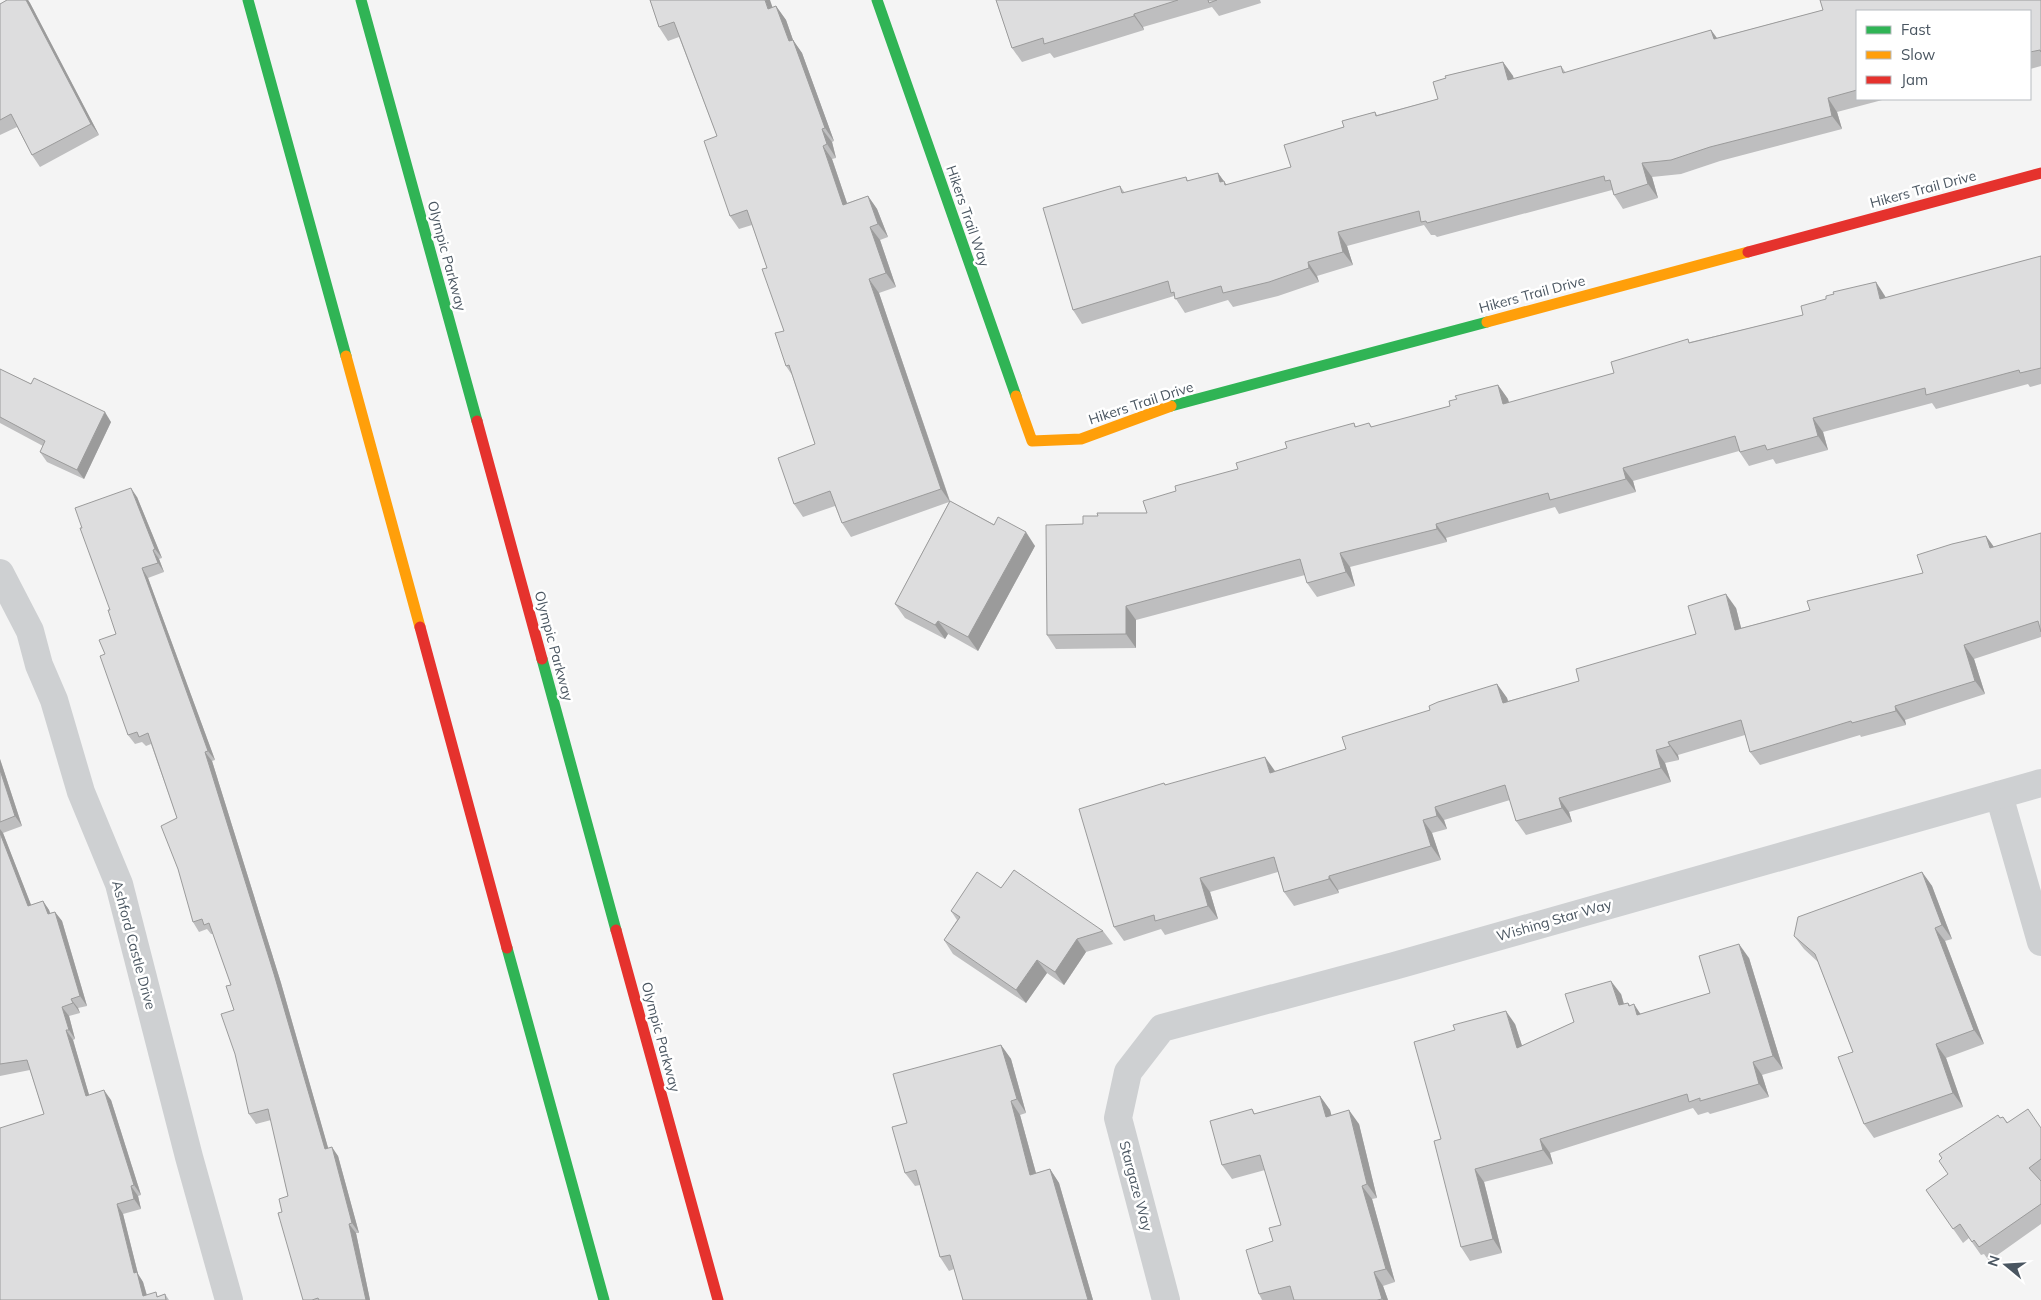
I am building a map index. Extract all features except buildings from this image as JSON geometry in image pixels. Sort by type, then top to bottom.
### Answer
[{"type":"main road","points":[[248,0],[604,1300]]},
{"type":"main road","name":"Olympic Parkway","points":[[361,0],[718,1300]]},
{"type":"main road","name":"Hikers Trail Way","points":[[876,0],[1032,442]]},
{"type":"main road","name":"Hikers Trail Drive","points":[[1032,442],[1080,439],[1161,409],[2041,173]]},
{"type":"street","name":"Ashford Castle Drive","points":[[0,573],[30,631],[39,665],[54,700],[81,792],[119,884],[189,1157],[229,1300]]},
{"type":"street","name":"Wishing Star Way","points":[[1128,1072],[1162,1028],[1394,966],[2041,783]]},
{"type":"street","points":[[1998,795],[2041,942]]},
{"type":"street","name":"Stargaze Way","points":[[1128,1072],[1118,1118],[1166,1300]]},
{"type":"traffic: fast","points":[[248,0],[346,356]]},
{"type":"traffic: fast","points":[[361,0],[477,421]]},
{"type":"traffic: fast","points":[[877,0],[1016,396]]},
{"type":"traffic: fast","points":[[1171,406],[1487,322]]},
{"type":"traffic: fast","points":[[542,659],[616,930]]},
{"type":"traffic: fast","points":[[507,948],[604,1300]]},
{"type":"traffic: slow","points":[[1487,322],[1748,252]]},
{"type":"traffic: slow","points":[[346,356],[420,627]]},
{"type":"traffic: slow","points":[[1016,396],[1032,441],[1081,439],[1171,406]]},
{"type":"traffic: jam","points":[[1748,252],[2041,173]]},
{"type":"traffic: jam","points":[[477,421],[542,659]]},
{"type":"traffic: jam","points":[[420,627],[507,948]]},
{"type":"traffic: jam","points":[[616,930],[718,1300]]}]
